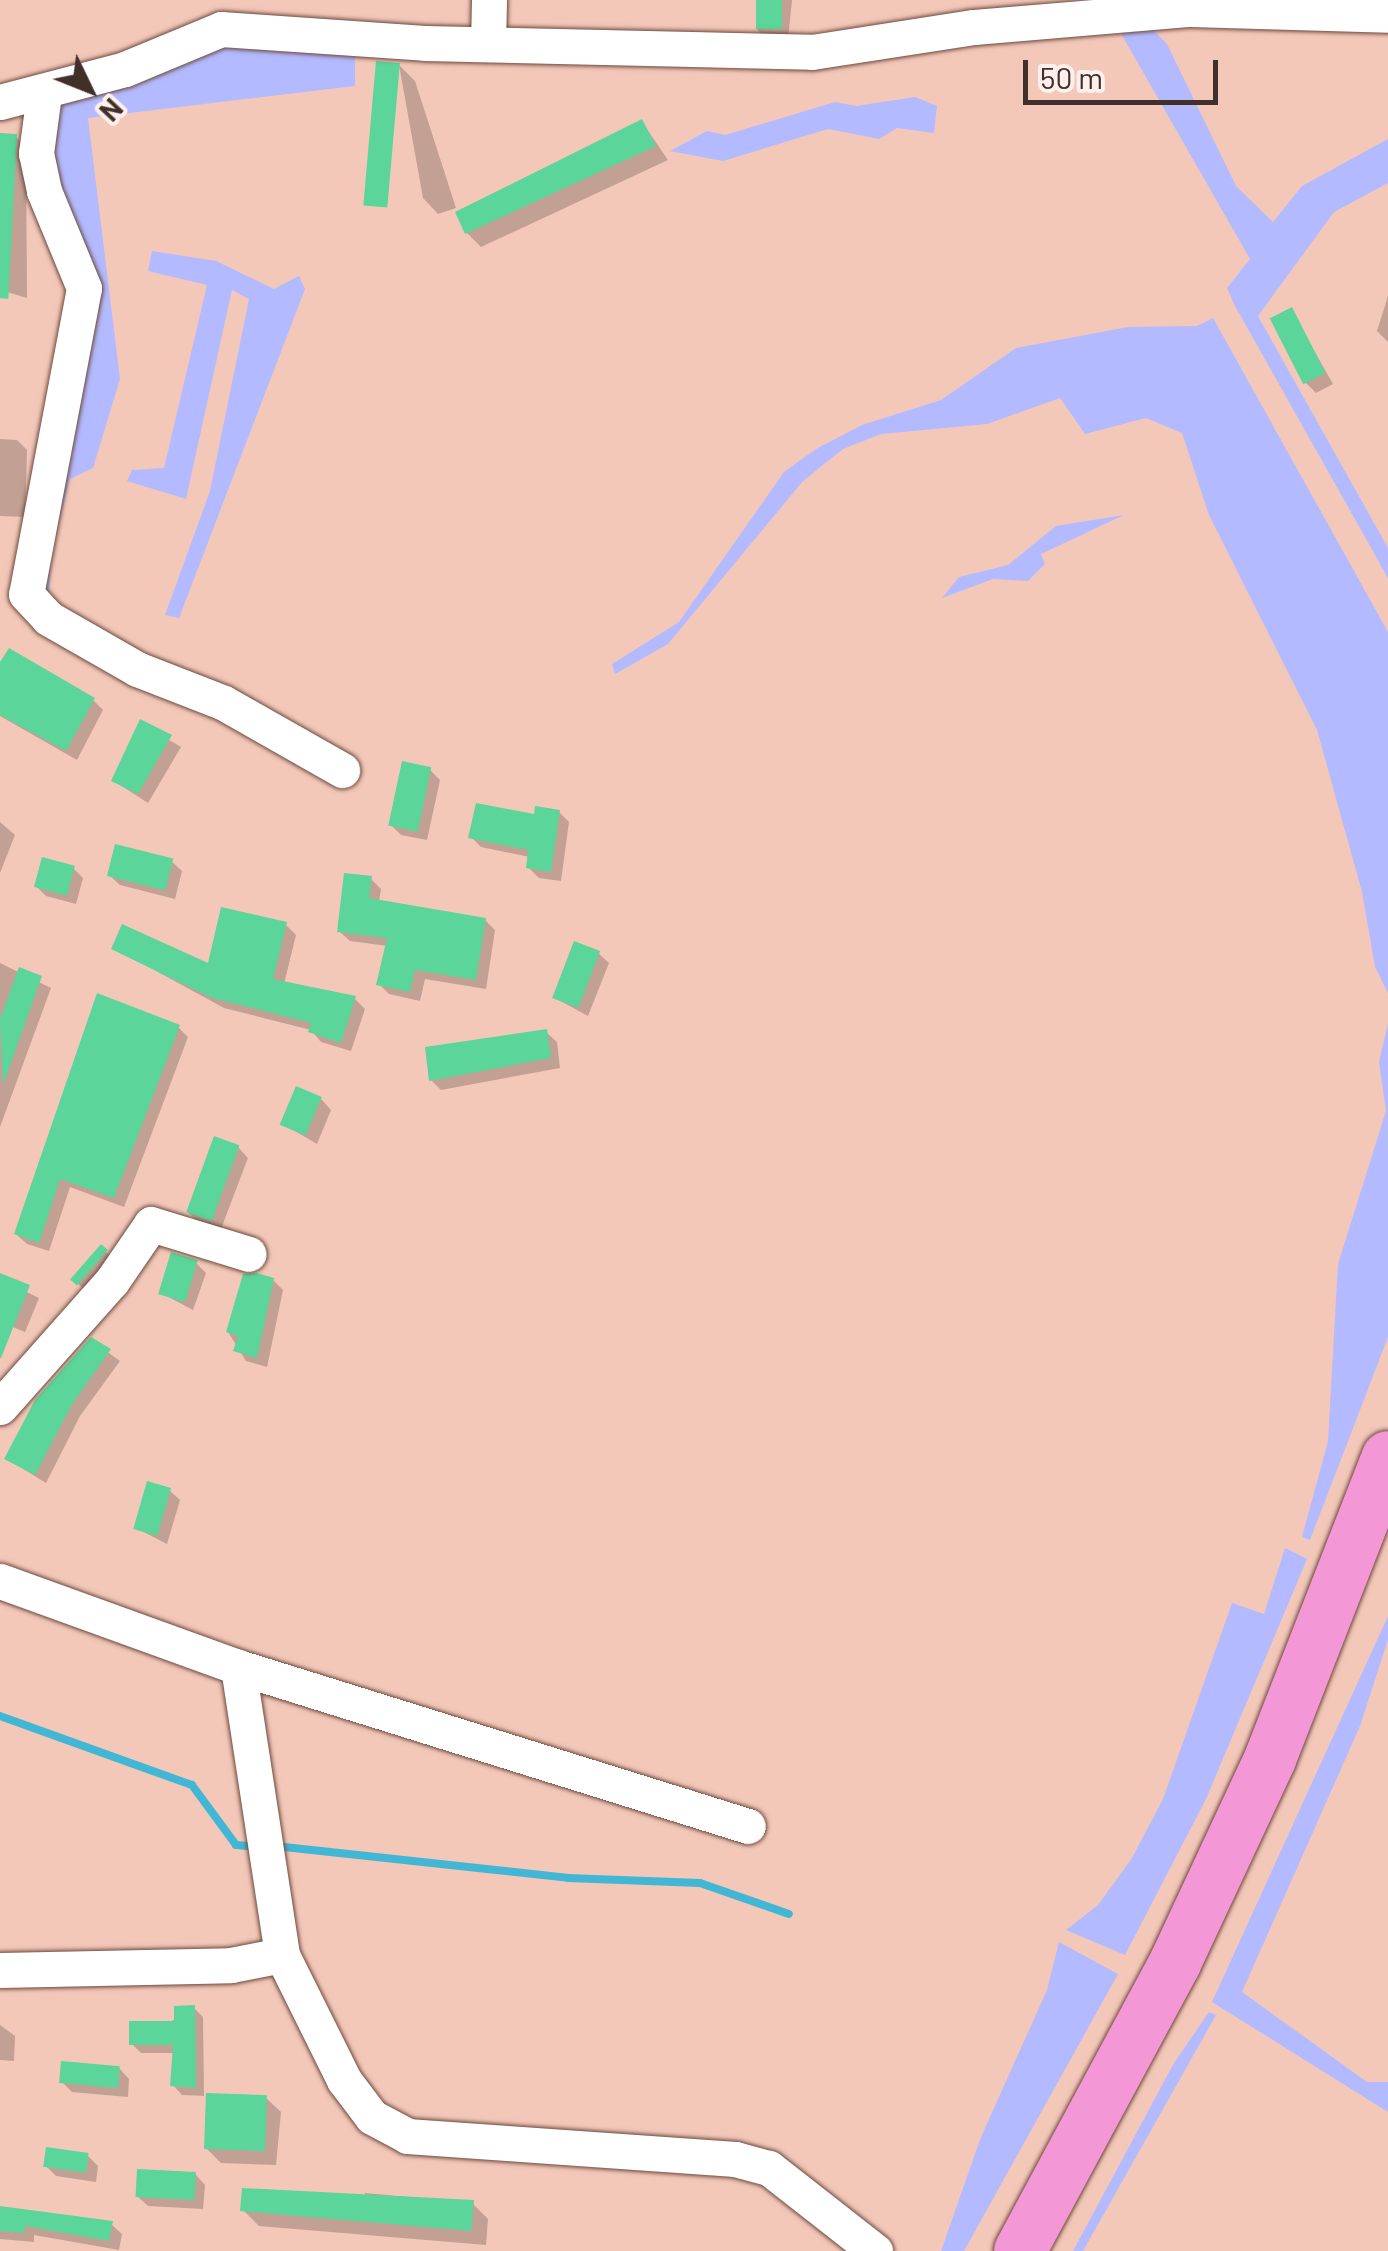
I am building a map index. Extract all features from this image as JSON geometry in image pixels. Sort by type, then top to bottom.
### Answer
[{"type":"highway","points":[[1020,2251],[1175,1963],[1270,1759],[1388,1457]]},
{"type":"street","points":[[488,44],[490,0]]},
{"type":"street","points":[[0,102],[44,94],[221,29],[488,44],[812,52],[974,27],[1190,9],[1388,15]]},
{"type":"street","points":[[44,94],[36,153],[44,191],[84,288],[26,594],[48,618],[137,669],[224,703],[342,770]]},
{"type":"street","points":[[0,1407],[123,1268],[152,1224],[249,1254]]},
{"type":"street","points":[[0,1582],[238,1668],[748,1826]]},
{"type":"street","points":[[238,1668],[282,1955],[344,2080],[372,2116],[407,2136],[544,2140],[735,2159],[769,2168],[875,2251]]},
{"type":"street","points":[[0,1970],[231,1965],[282,1955]]},
{"type":"shaded area","points":[[1144,20],[1167,44],[1236,186],[1273,222],[1302,186],[1388,139],[1388,183],[1334,212],[1258,316],[1388,548],[1388,578],[1227,288],[1250,259],[1115,23]]},
{"type":"shaded area","points":[[221,41],[355,55],[355,86],[88,118],[120,379],[93,468],[70,479],[51,553],[49,606],[36,584],[89,289],[51,192],[56,101]]},
{"type":"shaded area","points":[[915,97],[937,106],[934,133],[897,128],[879,139],[828,129],[723,161],[670,151],[707,131],[725,135],[835,102],[856,106]]},
{"type":"shaded area","points":[[152,251],[216,261],[274,289],[299,276],[305,289],[179,618],[165,615],[210,491],[249,299],[232,290],[186,499],[127,481],[132,470],[164,468],[207,285],[148,271]]},
{"type":"shaded area","points":[[1213,318],[1388,632],[1388,993],[1375,967],[1362,892],[1317,730],[1209,515],[1182,433],[1146,418],[1085,434],[1060,398],[987,424],[881,434],[843,449],[803,481],[668,644],[615,674],[612,664],[679,622],[784,472],[816,449],[862,425],[941,400],[1016,348],[1128,327],[1197,326]]},
{"type":"shaded area","points":[[1124,515],[1041,554],[1045,564],[1028,581],[993,579],[942,598],[959,577],[1008,565],[1056,526]]},
{"type":"shaded area","points":[[1388,1023],[1388,1337],[1310,1540],[1302,1537],[1328,1441],[1338,1264],[1386,1111],[1379,1062]]},
{"type":"shaded area","points":[[1285,1548],[1307,1559],[1206,1799],[1125,1955],[1066,1930],[1098,1905],[1132,1858],[1163,1799],[1232,1603],[1264,1614]]},
{"type":"shaded area","points":[[1388,1616],[1388,1640],[1360,1726],[1242,1992],[1367,2082],[1388,2082],[1388,2112],[1212,2002]]},
{"type":"shaded area","points":[[1059,1942],[1118,1974],[964,2251],[941,2251],[981,2137],[1047,1990]]},
{"type":"shaded area","points":[[1209,2012],[1216,2015],[1083,2251],[1073,2251],[1174,2063]]},
{"type":"building","points":[[756,0],[782,0],[782,29],[756,29]]},
{"type":"building","points":[[376,61],[400,63],[387,208],[363,205]]},
{"type":"building","points":[[642,119],[656,146],[465,234],[455,212]]},
{"type":"building","points":[[0,133],[17,134],[8,299],[0,298]]},
{"type":"building","points":[[1292,307],[1326,373],[1303,384],[1270,318]]},
{"type":"building","points":[[9,648],[95,698],[66,751],[0,715],[0,662]]},
{"type":"building","points":[[140,719],[172,735],[138,794],[111,781]]},
{"type":"building","points":[[402,761],[431,767],[418,832],[388,826]]},
{"type":"building","points":[[476,803],[534,814],[535,806],[560,810],[551,872],[526,868],[528,850],[468,838]]},
{"type":"building","points":[[115,844],[173,859],[165,891],[107,876]]},
{"type":"building","points":[[42,857],[75,866],[67,896],[34,887]]},
{"type":"building","points":[[344,873],[372,876],[369,898],[486,918],[476,980],[415,970],[410,992],[376,985],[387,938],[337,932]]},
{"type":"building","points":[[221,907],[287,922],[273,979],[356,996],[341,1043],[308,1032],[311,1023],[212,998],[111,949],[122,924],[208,963]]},
{"type":"building","points":[[574,941],[600,951],[578,1008],[552,998]]},
{"type":"building","points":[[19,967],[42,976],[3,1085],[0,1019]]},
{"type":"building","points":[[97,993],[180,1025],[114,1198],[60,1179],[39,1243],[14,1234]]},
{"type":"building","points":[[547,1029],[551,1058],[429,1081],[425,1047]]},
{"type":"building","points":[[296,1086],[322,1097],[305,1136],[280,1125]]},
{"type":"building","points":[[214,1136],[239,1145],[212,1221],[186,1212]]},
{"type":"building","points":[[101,1244],[108,1250],[77,1285],[70,1279]]},
{"type":"building","points":[[171,1252],[198,1260],[185,1302],[158,1294]]},
{"type":"building","points":[[0,1273],[30,1285],[1,1358],[0,1358]]},
{"type":"building","points":[[243,1274],[274,1278],[257,1358],[233,1351],[238,1336],[226,1332]]},
{"type":"building","points":[[91,1337],[111,1349],[71,1406],[35,1475],[4,1459],[35,1400]]},
{"type":"building","points":[[147,1481],[171,1488],[157,1536],[133,1529]]},
{"type":"building","points":[[195,2005],[196,2088],[170,2086],[173,2045],[129,2045],[129,2021],[174,2021],[174,2006]]},
{"type":"building","points":[[61,2061],[120,2066],[118,2088],[59,2083]]},
{"type":"building","points":[[206,2093],[267,2095],[265,2151],[204,2149]]},
{"type":"building","points":[[46,2147],[89,2153],[86,2173],[43,2167]]},
{"type":"building","points":[[137,2169],[196,2172],[194,2200],[136,2197]]},
{"type":"building","points":[[242,2188],[474,2200],[471,2231],[240,2211]]},
{"type":"building","points":[[0,2206],[113,2221],[109,2241],[25,2226],[24,2233],[0,2231]]},
{"type":"waterway","points":[[0,1716],[192,1785],[236,1845],[257,1847]]},
{"type":"waterway","points":[[284,1847],[568,1878],[700,1883],[789,1914]]}]
